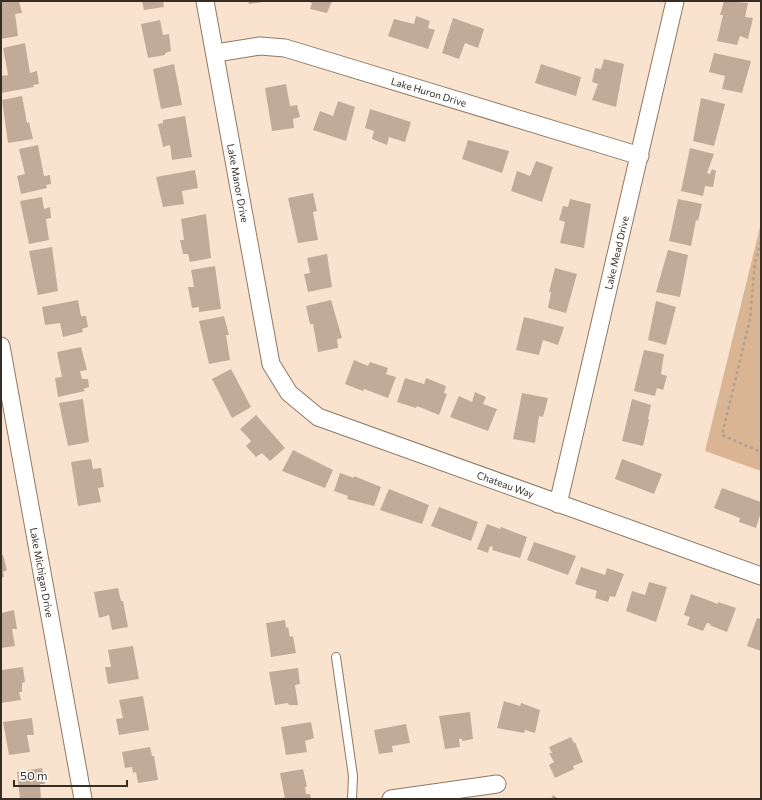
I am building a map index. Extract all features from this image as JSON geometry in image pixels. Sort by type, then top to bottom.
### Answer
[{"type":"street","name":"Lake Manor Drive","points":[[205,1],[216,53],[271,364]]},
{"type":"street","name":"Lake Mead Drive","points":[[558,504],[675,1]]},
{"type":"street","name":"Lake Huron Drive","points":[[216,53],[260,46],[285,48],[640,156]]},
{"type":"street","name":"Lake Michigan Drive","points":[[1,346],[83,799]]},
{"type":"street","name":"Chateau Way","points":[[271,364],[289,393],[318,416],[558,504],[761,576]]},
{"type":"street","points":[[391,799],[497,784]]},
{"type":"lane","points":[[336,657],[353,776],[352,799]]},
{"type":"path","points":[[761,242],[755,262],[750,319],[722,434],[761,452]]},
{"type":"shaded area","points":[[761,223],[761,471],[705,451]]},
{"type":"building","points":[[1,1],[19,1],[22,13],[15,14],[18,36],[1,39]]},
{"type":"building","points":[[142,1],[163,1],[164,7],[144,10]]},
{"type":"building","points":[[248,1],[262,1],[263,2],[249,4]]},
{"type":"building","points":[[308,1],[332,1],[327,13],[310,9],[312,3]]},
{"type":"building","points":[[724,1],[748,3],[745,17],[753,18],[748,39],[740,36],[737,45],[717,41],[723,15],[720,15]]},
{"type":"building","points":[[416,16],[430,21],[428,28],[435,30],[428,49],[388,36],[394,19],[414,24]]},
{"type":"building","points":[[453,18],[484,29],[478,48],[465,43],[459,59],[442,53]]},
{"type":"building","points":[[160,20],[163,35],[169,34],[171,51],[165,53],[165,55],[148,58],[141,24]]},
{"type":"building","points":[[25,43],[30,73],[37,71],[39,84],[33,85],[34,87],[1,93],[1,76],[8,75],[3,48]]},
{"type":"building","points":[[714,53],[751,61],[742,93],[722,89],[725,76],[709,72]]},
{"type":"building","points":[[604,59],[624,64],[616,107],[592,100],[598,84],[592,82],[595,68],[601,69]]},
{"type":"building","points":[[174,64],[182,105],[161,109],[153,69]]},
{"type":"building","points":[[541,64],[581,77],[576,96],[535,83]]},
{"type":"building","points":[[286,84],[290,106],[297,105],[300,117],[293,119],[294,128],[272,131],[265,88]]},
{"type":"building","points":[[22,96],[27,123],[29,122],[33,139],[8,143],[2,100]]},
{"type":"building","points":[[701,98],[725,104],[714,146],[693,141]]},
{"type":"building","points":[[338,101],[355,107],[346,141],[313,130],[320,111],[333,116]]},
{"type":"building","points":[[370,109],[411,122],[405,142],[389,137],[387,145],[372,139],[374,131],[365,128]]},
{"type":"building","points":[[185,116],[192,157],[172,160],[170,145],[163,147],[158,124],[163,123],[163,120]]},
{"type":"building","points":[[468,140],[509,151],[502,173],[462,159]]},
{"type":"building","points":[[38,145],[44,176],[50,175],[51,184],[46,185],[47,188],[21,194],[17,176],[25,174],[19,149]]},
{"type":"building","points":[[690,148],[714,154],[707,173],[710,174],[712,169],[716,171],[713,187],[705,186],[703,196],[681,191]]},
{"type":"building","points":[[536,161],[553,167],[542,202],[511,191],[517,171],[530,176]]},
{"type":"building","points":[[195,170],[198,188],[182,191],[184,204],[163,207],[156,177]]},
{"type":"building","points":[[313,193],[317,211],[313,212],[318,240],[298,243],[288,198]]},
{"type":"building","points":[[42,197],[44,209],[50,207],[51,218],[46,219],[49,240],[29,244],[20,201]]},
{"type":"building","points":[[570,199],[591,204],[584,248],[560,243],[565,222],[559,220],[563,206],[568,207]]},
{"type":"building","points":[[678,199],[702,204],[698,221],[696,220],[691,246],[669,241]]},
{"type":"building","points":[[206,214],[211,258],[190,262],[188,254],[183,254],[180,240],[184,240],[181,219]]},
{"type":"building","points":[[52,247],[58,291],[38,295],[29,251]]},
{"type":"building","points":[[668,250],[688,255],[680,297],[656,292]]},
{"type":"building","points":[[327,254],[332,287],[308,292],[304,274],[310,273],[307,258]]},
{"type":"building","points":[[215,266],[221,309],[199,312],[199,307],[192,308],[188,287],[194,287],[191,270]]},
{"type":"building","points":[[555,268],[577,274],[566,313],[548,308],[551,292],[549,292]]},
{"type":"building","points":[[78,300],[81,316],[86,316],[88,327],[82,329],[83,332],[63,337],[60,323],[45,325],[42,307]]},
{"type":"building","points":[[331,300],[342,338],[337,339],[338,348],[318,352],[313,324],[310,324],[306,306]]},
{"type":"building","points":[[656,301],[676,307],[666,345],[648,340]]},
{"type":"building","points":[[224,316],[229,335],[226,335],[230,360],[209,364],[199,321]]},
{"type":"building","points":[[524,317],[564,327],[558,345],[543,340],[539,355],[516,350]]},
{"type":"building","points":[[81,347],[87,370],[80,371],[82,379],[88,379],[89,387],[83,389],[85,391],[58,397],[55,378],[62,377],[57,352]]},
{"type":"building","points":[[644,350],[664,354],[661,374],[667,376],[663,390],[657,388],[655,396],[634,391]]},
{"type":"building","points":[[354,360],[368,366],[370,362],[388,368],[386,374],[396,377],[388,398],[345,384]]},
{"type":"building","points":[[231,369],[251,407],[232,418],[212,379]]},
{"type":"building","points":[[405,378],[424,384],[426,378],[446,386],[444,393],[447,394],[439,415],[417,406],[416,408],[397,402]]},
{"type":"building","points":[[475,392],[486,397],[483,404],[497,409],[488,431],[450,417],[459,396],[472,402]]},
{"type":"building","points":[[522,393],[548,398],[543,417],[539,416],[535,443],[513,439]]},
{"type":"building","points":[[83,399],[89,442],[68,446],[59,403]]},
{"type":"building","points":[[632,399],[651,405],[643,446],[622,441]]},
{"type":"building","points":[[256,415],[285,448],[270,461],[262,453],[256,457],[246,446],[251,441],[240,429]]},
{"type":"building","points":[[293,450],[333,470],[325,488],[282,471]]},
{"type":"building","points":[[91,459],[93,469],[101,468],[104,487],[98,488],[101,502],[78,506],[71,462]]},
{"type":"building","points":[[622,459],[662,474],[654,494],[615,479]]},
{"type":"building","points":[[340,473],[354,478],[354,476],[381,487],[374,506],[347,499],[348,496],[334,491]]},
{"type":"building","points":[[722,488],[761,502],[761,512],[756,528],[739,522],[740,518],[714,508]]},
{"type":"building","points":[[389,489],[429,505],[422,524],[380,510]]},
{"type":"building","points":[[439,507],[478,522],[471,541],[431,526]]},
{"type":"building","points":[[487,524],[500,529],[501,527],[527,537],[520,558],[492,550],[493,547],[490,546],[488,553],[477,549]]},
{"type":"building","points":[[534,542],[576,556],[568,575],[527,560]]},
{"type":"building","points":[[3,555],[7,570],[3,572],[4,577],[1,578],[1,556]]},
{"type":"building","points":[[581,567],[605,575],[607,568],[624,574],[615,597],[610,596],[608,602],[595,598],[597,591],[575,584]]},
{"type":"building","points":[[649,582],[667,587],[656,622],[626,611],[632,591],[645,595]]},
{"type":"building","points":[[118,588],[121,601],[123,601],[128,627],[112,630],[109,615],[99,618],[94,592]]},
{"type":"building","points":[[691,594],[718,604],[718,602],[736,608],[727,632],[707,623],[703,631],[687,625],[690,617],[684,615]]},
{"type":"building","points":[[14,610],[17,629],[12,629],[15,646],[1,648],[1,613]]},
{"type":"building","points":[[757,618],[761,619],[761,651],[747,646]]},
{"type":"building","points":[[285,620],[286,628],[288,627],[290,637],[293,636],[296,653],[271,657],[266,623]]},
{"type":"building","points":[[133,646],[139,679],[108,684],[105,667],[111,667],[108,650]]},
{"type":"building","points":[[23,667],[25,682],[22,683],[22,692],[19,692],[21,700],[1,703],[2,670]]},
{"type":"building","points":[[298,668],[300,684],[295,685],[298,705],[289,705],[288,703],[275,705],[269,672]]},
{"type":"building","points":[[143,696],[149,730],[119,735],[116,719],[123,718],[119,700]]},
{"type":"building","points":[[504,701],[520,706],[521,703],[540,710],[535,733],[525,730],[524,733],[497,728]]},
{"type":"building","points":[[470,712],[473,739],[462,741],[462,739],[459,739],[460,747],[445,749],[439,716]]},
{"type":"building","points":[[32,718],[34,735],[27,735],[30,752],[9,755],[3,722]]},
{"type":"building","points":[[311,722],[314,738],[305,741],[307,752],[286,755],[281,727]]},
{"type":"building","points":[[406,724],[410,743],[392,746],[393,752],[379,754],[374,730]]},
{"type":"building","points":[[571,737],[574,743],[575,742],[583,762],[573,766],[574,769],[555,778],[549,765],[554,762],[549,753],[552,753],[549,747]]},
{"type":"building","points":[[150,747],[152,756],[154,756],[158,780],[138,783],[136,772],[133,773],[132,767],[125,768],[122,752]]},
{"type":"building","points":[[42,768],[45,784],[40,784],[41,799],[20,799],[17,772]]},
{"type":"building","points":[[303,769],[307,787],[305,787],[306,794],[310,794],[311,799],[285,799],[280,773]]},
{"type":"building","points":[[553,795],[559,799],[551,799]]}]
